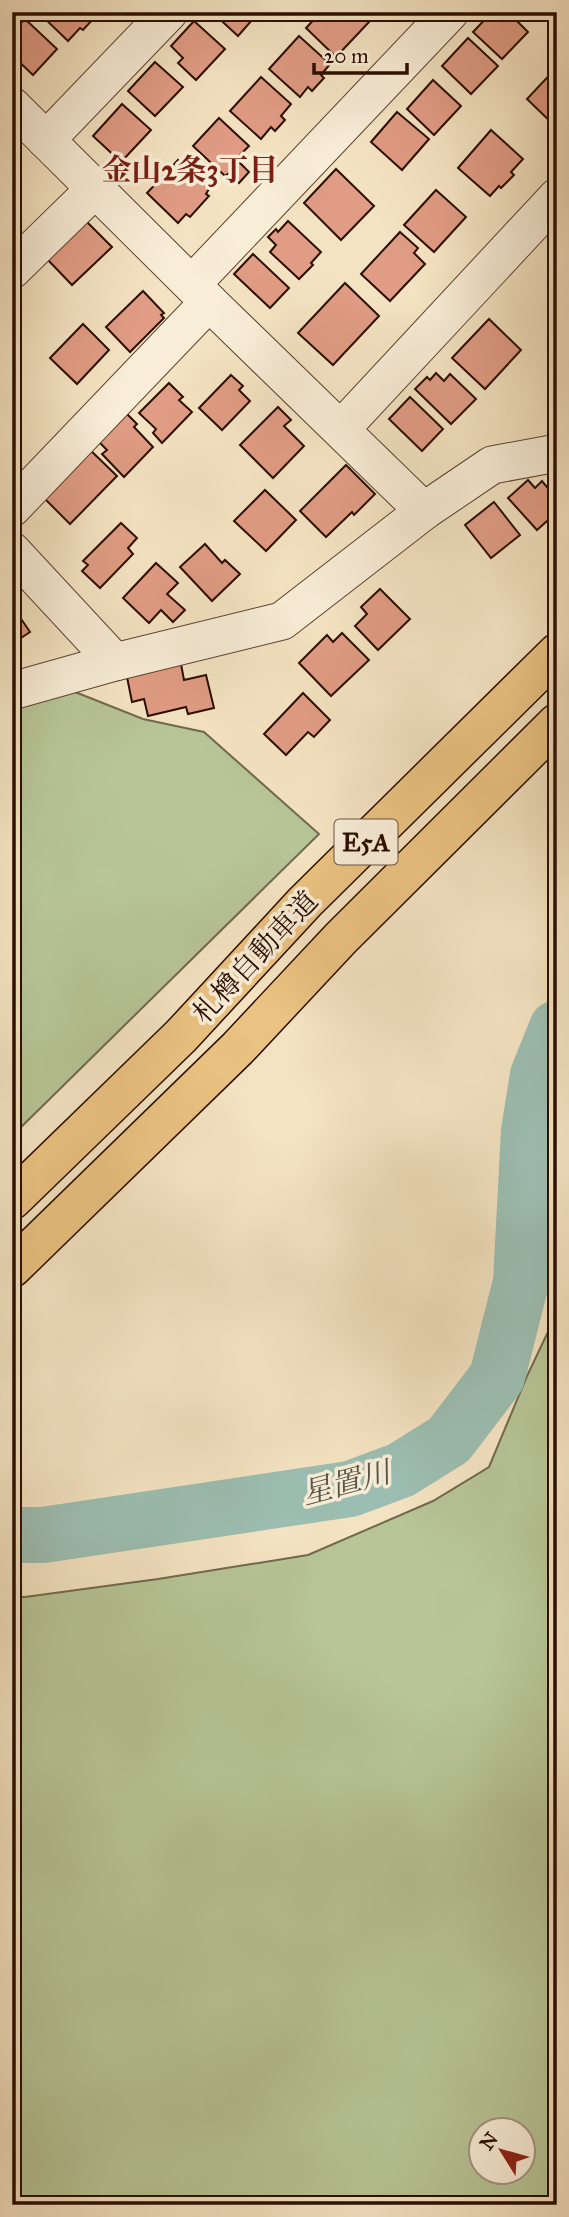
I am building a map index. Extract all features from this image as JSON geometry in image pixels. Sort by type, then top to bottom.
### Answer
[{"type":"highway","name":"札樽自動車道","points":[[12,1200],[181,1036],[305,902],[557,653]]},
{"type":"highway","name":"札樽自動車道","points":[[12,1268],[238,1048],[341,938],[557,723]]},
{"type":"street","points":[[46,140],[169,12]]},
{"type":"street","points":[[12,508],[450,12]]},
{"type":"street","points":[[12,106],[424,511]]},
{"type":"street","points":[[12,270],[95,189]]},
{"type":"street","points":[[341,429],[557,197]]},
{"type":"street","points":[[12,691],[115,662],[282,621],[424,511],[492,465],[557,453]]},
{"type":"street","points":[[12,551],[115,662]]},
{"type":"green space","points":[[60,686],[143,719],[204,732],[319,834],[12,1136],[12,698]]},
{"type":"green space","points":[[557,1313],[557,2205],[12,2205],[12,1597],[158,1579],[308,1555],[433,1501],[489,1467]]},
{"type":"building","points":[[38,12],[88,12],[94,18],[68,41]]},
{"type":"building","points":[[212,12],[259,12],[238,36]]},
{"type":"building","points":[[321,12],[358,12],[369,22],[336,57],[306,28]]},
{"type":"building","points":[[492,12],[508,12],[528,32],[502,59],[473,32]]},
{"type":"building","points":[[25,19],[57,49],[33,75],[12,55],[12,32]]},
{"type":"building","points":[[194,21],[225,49],[196,80],[178,63],[183,58],[171,46]]},
{"type":"building","points":[[299,36],[330,64],[321,75],[324,78],[312,91],[308,87],[300,97],[269,69]]},
{"type":"building","points":[[468,38],[498,66],[471,94],[442,66]]},
{"type":"building","points":[[155,62],[183,87],[155,116],[128,91]]},
{"type":"building","points":[[557,67],[557,124],[555,126],[527,99]]},
{"type":"building","points":[[261,77],[291,104],[281,116],[285,120],[275,131],[271,127],[261,139],[230,111]]},
{"type":"building","points":[[433,80],[461,106],[434,135],[407,109]]},
{"type":"building","points":[[122,104],[151,130],[121,162],[93,136]]},
{"type":"building","points":[[397,112],[429,139],[402,170],[371,142]]},
{"type":"building","points":[[219,118],[249,146],[236,159],[249,172],[239,183],[229,173],[225,176],[193,146]]},
{"type":"building","points":[[491,130],[523,159],[511,172],[514,175],[490,196],[458,168]]},
{"type":"building","points":[[178,160],[209,189],[206,194],[209,196],[190,217],[186,214],[178,223],[147,193]]},
{"type":"building","points":[[336,169],[374,206],[341,240],[304,203]]},
{"type":"building","points":[[436,190],[466,217],[434,252],[404,225]]},
{"type":"building","points":[[288,221],[321,252],[299,279],[270,252],[276,245],[268,237],[276,229],[278,232]]},
{"type":"building","points":[[87,222],[112,247],[72,285],[47,259]]},
{"type":"building","points":[[400,232],[418,248],[414,253],[425,264],[390,301],[361,274]]},
{"type":"building","points":[[253,254],[289,288],[270,308],[234,274]]},
{"type":"building","points":[[345,283],[379,316],[333,365],[298,333]]},
{"type":"building","points":[[143,291],[164,313],[161,315],[164,318],[130,352],[106,327]]},
{"type":"building","points":[[489,319],[521,350],[485,389],[452,358]]},
{"type":"building","points":[[83,324],[109,350],[77,384],[50,358]]},
{"type":"building","points":[[436,373],[444,381],[450,374],[476,399],[451,424],[415,389],[427,377],[430,380]]},
{"type":"building","points":[[231,375],[243,386],[239,390],[250,401],[222,430],[199,408]]},
{"type":"building","points":[[169,383],[183,397],[179,400],[192,412],[162,443],[153,433],[156,429],[139,413]]},
{"type":"building","points":[[410,397],[443,429],[422,451],[389,419]]},
{"type":"building","points":[[278,407],[291,420],[284,426],[304,446],[273,478],[240,445]]},
{"type":"building","points":[[124,411],[137,424],[134,427],[153,447],[124,477],[102,454],[107,450],[96,439]]},
{"type":"building","points":[[84,444],[117,476],[70,524],[38,492]]},
{"type":"building","points":[[346,465],[375,494],[326,537],[300,511]]},
{"type":"building","points":[[528,480],[535,488],[542,481],[551,492],[557,486],[557,512],[537,530],[508,498]]},
{"type":"building","points":[[265,490],[296,520],[266,551],[234,521]]},
{"type":"building","points":[[494,502],[520,535],[491,558],[465,525]]},
{"type":"building","points":[[121,523],[137,538],[128,548],[133,554],[100,588],[82,571],[88,565],[83,561]]},
{"type":"building","points":[[205,544],[222,563],[225,560],[240,574],[212,601],[180,567]]},
{"type":"building","points":[[156,563],[178,583],[167,594],[185,610],[173,622],[161,610],[149,623],[123,598]]},
{"type":"building","points":[[380,589],[410,619],[378,650],[355,626],[367,614],[361,607]]},
{"type":"building","points":[[15,610],[30,632],[12,644],[12,612]]},
{"type":"building","points":[[342,633],[369,660],[331,696],[299,663],[327,635],[333,642]]},
{"type":"building","points":[[181,664],[184,680],[206,675],[214,708],[188,714],[186,707],[148,716],[144,699],[132,702],[127,677]]},
{"type":"building","points":[[303,693],[330,720],[314,737],[308,732],[286,755],[264,734]]},
{"type":"waterway","name":"星置川","points":[[12,1535],[43,1535],[350,1489],[401,1470],[449,1440],[497,1377],[521,1282],[529,1131],[538,1075],[557,1028]]},
{"type":"district","name":"金山2条3丁目","points":[[190,170]]}]
